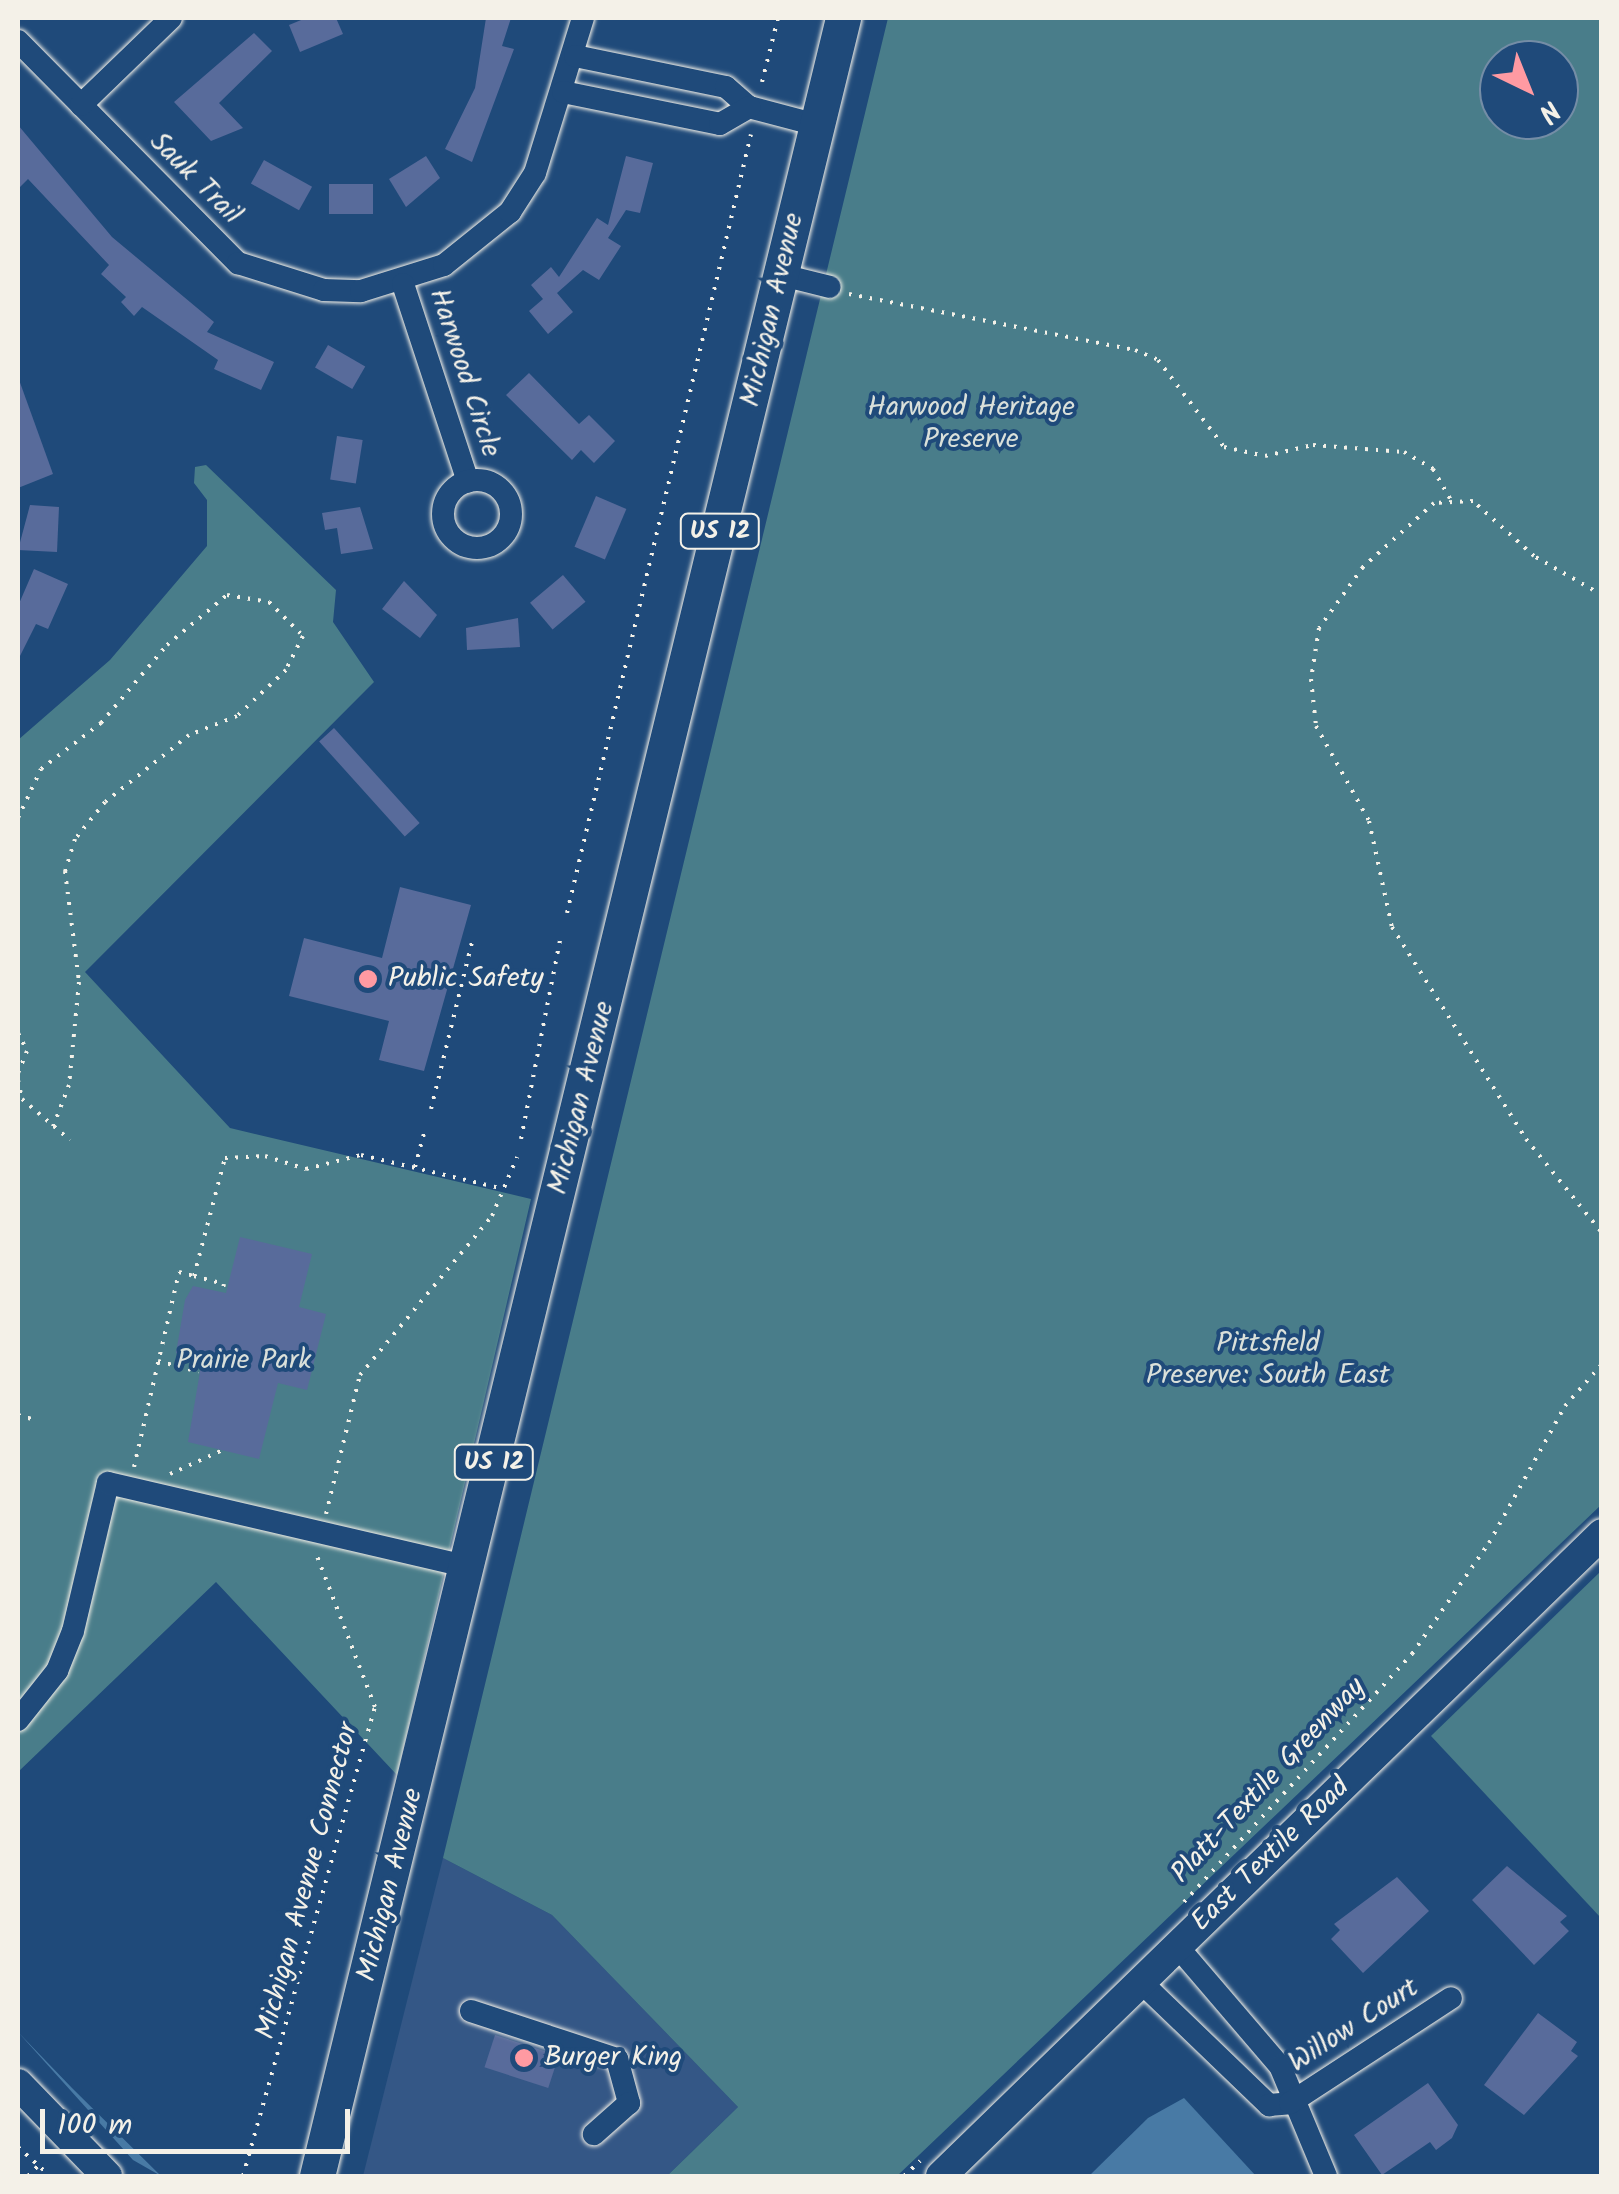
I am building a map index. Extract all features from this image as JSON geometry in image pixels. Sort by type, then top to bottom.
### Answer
[{"type":"highway","name":"Michigan Avenue","points":[[313,2170],[469,1567],[843,18]]},
{"type":"main road","name":"East Textile Road","points":[[935,2164],[1140,1982],[1602,1534]]},
{"type":"main road","points":[[18,2084],[107,2176]]},
{"type":"street","points":[[81,105],[171,18]]},
{"type":"street","name":"Sauk Trail","points":[[18,41],[238,263],[324,290],[404,284],[456,258],[510,212],[536,173],[575,56],[583,18]]},
{"type":"street","points":[[575,56],[726,88],[749,107],[816,125]]},
{"type":"street","points":[[563,92],[720,124],[749,107]]},
{"type":"street","points":[[782,275],[830,287]]},
{"type":"street","name":"Harwood Circle","points":[[404,284],[468,482]]},
{"type":"street","points":[[18,1720],[57,1670],[74,1631],[108,1484],[469,1567]]},
{"type":"street","points":[[1177,1946],[1280,2066],[1290,2103],[1326,2176]]},
{"type":"street","points":[[1140,1982],[1269,2106],[1290,2103]]},
{"type":"street","name":"Willow Court","points":[[1290,2103],[1451,1998]]},
{"type":"street","points":[[470,2012],[617,2059],[629,2103],[594,2134]]},
{"type":"path","points":[[762,82],[778,18]]},
{"type":"path","points":[[567,913],[751,134]]},
{"type":"path","points":[[830,287],[1134,350],[1158,360],[1224,446],[1265,456],[1312,445],[1404,452],[1432,469],[1452,502]]},
{"type":"path","points":[[1602,595],[1534,556],[1473,501],[1434,503],[1364,567],[1319,628],[1316,726],[1369,821],[1392,927],[1526,1139],[1602,1232]]},
{"type":"path","points":[[18,818],[41,769],[101,723],[167,645],[227,595],[269,602],[303,636],[286,670],[237,716],[189,735],[104,802],[75,839],[65,871],[79,982],[69,1086],[51,1132]]},
{"type":"path","points":[[18,931],[18,956]]},
{"type":"path","points":[[521,1140],[561,936]]},
{"type":"path","points":[[431,1109],[473,938]]},
{"type":"path","points":[[18,1033],[27,1051],[18,1076],[51,1132],[70,1140]]},
{"type":"path","points":[[415,1169],[424,1133]]},
{"type":"path","points":[[194,1276],[225,1158],[265,1156],[306,1169],[361,1155],[500,1188]]},
{"type":"path","points":[[325,1517],[360,1375],[492,1216],[500,1188],[517,1157]]},
{"type":"path","points":[[222,1292],[224,1284],[180,1272],[135,1473],[168,1479],[223,1450]]},
{"type":"path","points":[[158,1361],[199,1372]]},
{"type":"path","name":"Platt-Textile Greenway","points":[[1173,1913],[1412,1654],[1488,1543],[1565,1406],[1602,1364]]},
{"type":"path","points":[[18,1415],[34,1420]]},
{"type":"path","name":"Michigan Avenue Connector","points":[[243,2176],[374,1707],[314,1560],[319,1542]]},
{"type":"path","points":[[18,2146],[50,2176]]},
{"type":"path","points":[[904,2176],[935,2164]]},
{"type":"path","points":[[28,2176],[39,2165]]},
{"type":"shaded area","points":[[443,1858],[552,1915],[738,2107],[667,2176],[363,2176]]},
{"type":"shaded area","points":[[18,2032],[72,2088],[161,2176],[133,2160]]},
{"type":"shaded area","points":[[1184,2098],[1256,2176],[1089,2176],[1148,2118]]},
{"type":"green space","points":[[888,18],[1601,18],[1601,1505],[897,2176],[667,2176],[738,2107],[552,1915],[443,1858]]},
{"type":"green space","name":"Prairie Park","points":[[206,465],[336,590],[333,622],[374,682],[85,972],[230,1128],[531,1199],[397,1775],[216,1582],[18,1772],[18,740],[110,660],[207,546],[207,500],[194,483],[195,467]]},
{"type":"green space","points":[[1601,1571],[1601,1918],[1431,1736]]},
{"type":"building","points":[[306,18],[336,18],[343,34],[300,52],[289,25]]},
{"type":"building","points":[[486,18],[511,18],[502,46],[514,49],[472,162],[445,149],[475,88]]},
{"type":"building","points":[[254,33],[272,51],[219,103],[243,128],[211,141],[174,102]]},
{"type":"building","points":[[18,125],[112,237],[214,322],[207,332],[274,362],[261,390],[214,369],[218,360],[142,307],[134,316],[121,302],[126,297],[101,274],[109,265],[28,179],[18,189]]},
{"type":"building","points":[[426,156],[440,178],[406,207],[389,179]]},
{"type":"building","points":[[626,156],[653,163],[640,213],[626,210],[608,238],[621,246],[599,280],[583,270],[557,293],[573,312],[548,334],[529,311],[543,299],[531,285],[551,267],[559,277],[597,218],[608,225]]},
{"type":"building","points":[[264,160],[312,187],[299,210],[251,184]]},
{"type":"building","points":[[329,184],[373,184],[373,214],[329,214]]},
{"type":"building","points":[[328,345],[365,366],[352,389],[315,368]]},
{"type":"building","points":[[529,373],[579,424],[589,415],[615,441],[594,463],[581,450],[572,460],[506,395]]},
{"type":"building","points":[[18,377],[53,474],[18,488]]},
{"type":"building","points":[[337,436],[363,440],[356,484],[330,479]]},
{"type":"building","points":[[596,496],[626,509],[605,560],[575,547]]},
{"type":"building","points":[[30,505],[59,507],[57,552],[18,550]]},
{"type":"building","points":[[360,507],[373,549],[341,554],[337,528],[325,530],[322,513]]},
{"type":"building","points":[[34,569],[68,584],[48,629],[36,624],[18,660],[18,606]]},
{"type":"building","points":[[563,575],[585,602],[553,629],[530,603]]},
{"type":"building","points":[[404,581],[437,615],[420,638],[382,609]]},
{"type":"building","points":[[518,618],[520,647],[467,650],[466,628]]},
{"type":"building","points":[[334,728],[420,823],[405,837],[319,741]]},
{"type":"building","name":"Public Safety","points":[[400,887],[471,905],[424,1071],[379,1060],[389,1021],[289,996],[304,938],[382,958]]},
{"type":"building","points":[[240,1237],[312,1254],[299,1307],[326,1314],[307,1390],[278,1383],[259,1459],[188,1442],[202,1360],[176,1353],[185,1300],[193,1286],[226,1293]]},
{"type":"building","points":[[1507,1866],[1567,1916],[1560,1922],[1569,1931],[1534,1965],[1472,1900]]},
{"type":"building","points":[[1397,1877],[1429,1911],[1363,1973],[1331,1939],[1340,1930],[1334,1924]]},
{"type":"building","points":[[1538,2013],[1577,2042],[1571,2051],[1578,2056],[1524,2115],[1484,2085]]},
{"type":"building","name":"Burger King","points":[[495,2035],[559,2056],[548,2088],[484,2067]]},
{"type":"building","points":[[1428,2083],[1458,2125],[1452,2138],[1436,2150],[1430,2142],[1382,2175],[1354,2135]]},
{"type":"place","name":"Public Safety","points":[[368,979]]},
{"type":"place","name":"Burger King","points":[[524,2058]]},
{"type":"park label","name":"Harwood Heritage Preserve","points":[[971,424]]},
{"type":"park label","name":"Pittsfield Preserve: South East","points":[[1268,1360]]}]
